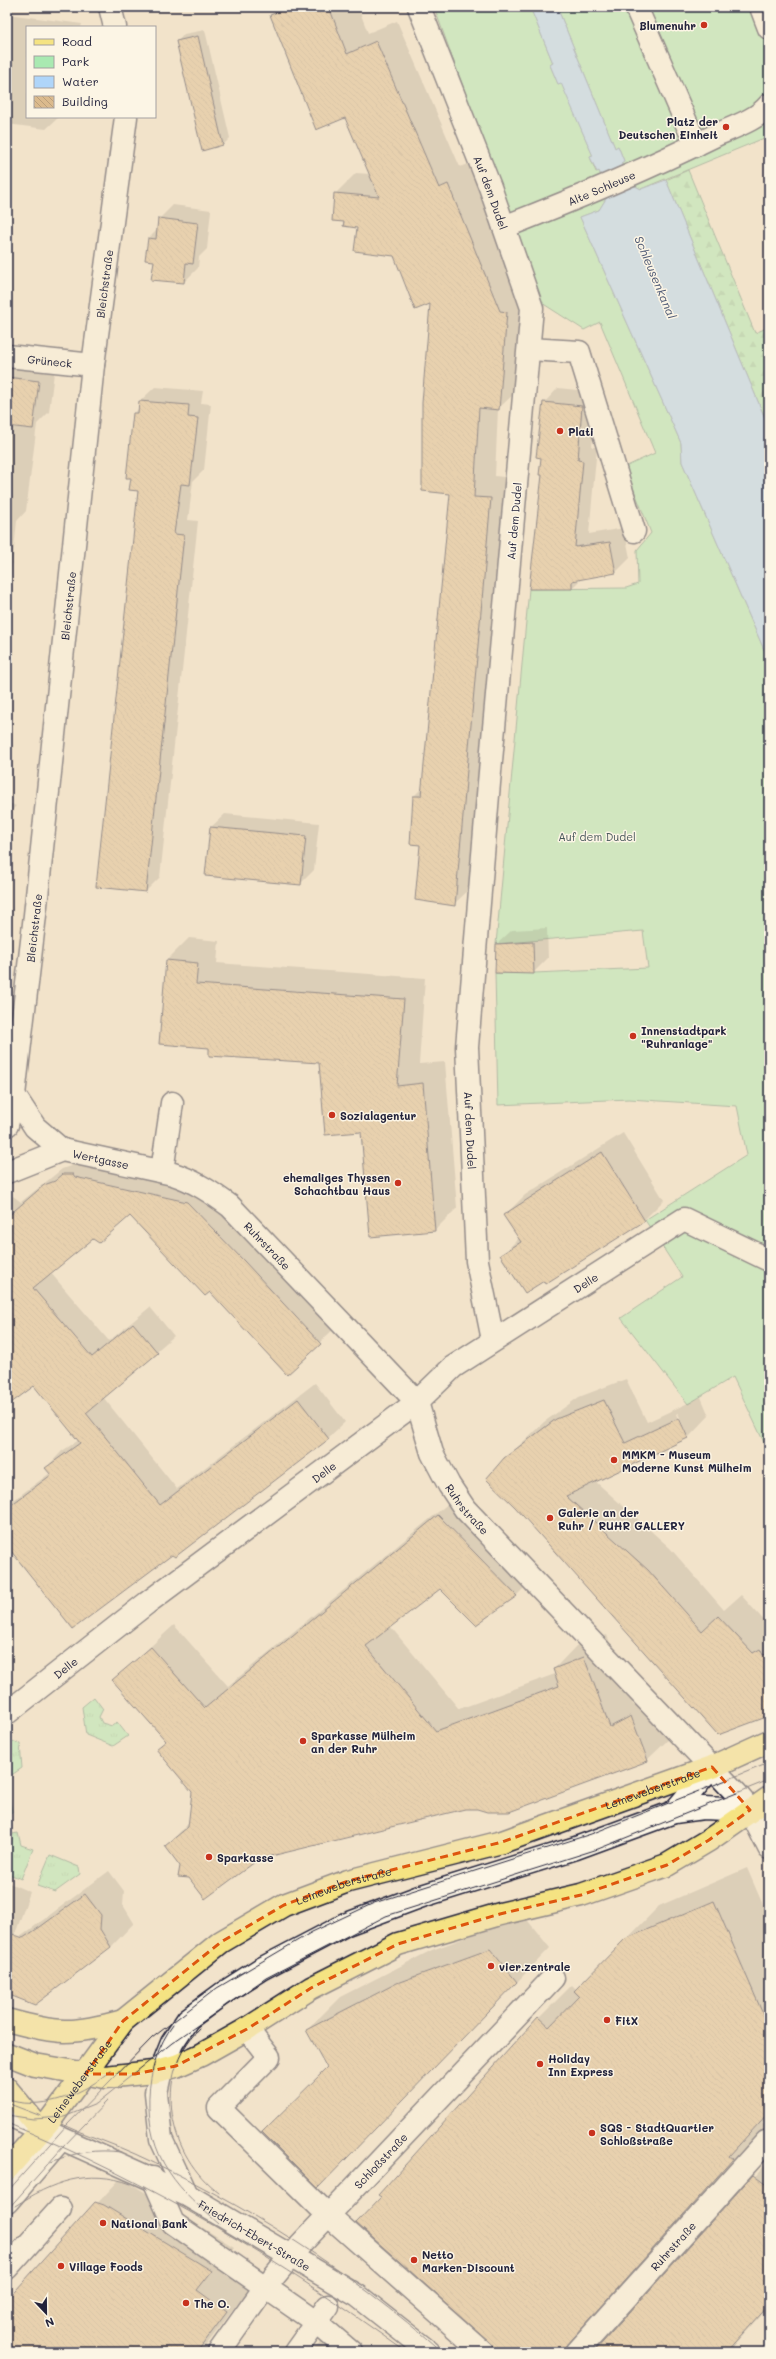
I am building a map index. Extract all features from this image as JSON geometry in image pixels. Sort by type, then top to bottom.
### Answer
[{"type":"main road","name":"Leineweberstraße","points":[[7,2170],[86,2074],[123,2021],[221,1942],[284,1905],[348,1881],[502,1842],[712,1767],[769,1741]]},
{"type":"main road","points":[[7,2054],[35,2064],[104,2077],[161,2070],[201,2055],[247,2029],[311,1988],[398,1944],[500,1914],[581,1895],[667,1865],[709,1840],[769,1798]]},
{"type":"main road","points":[[7,2020],[42,2030],[63,2032],[88,2031],[123,2021]]},
{"type":"main road","points":[[7,2089],[41,2130]]},
{"type":"street","points":[[110,7],[115,26]]},
{"type":"street","name":"Auf dem Dudel","points":[[419,7],[504,226],[532,308],[489,783],[467,1047],[476,1261],[493,1340]]},
{"type":"street","points":[[636,7],[696,145]]},
{"type":"street","points":[[761,7],[769,28]]},
{"type":"street","name":"Alte Schleuse","points":[[504,226],[632,175],[696,145],[767,107]]},
{"type":"street","name":"Bleichstraße","points":[[7,1125],[14,1095],[35,914],[93,365],[126,118]]},
{"type":"street","points":[[529,349],[579,352],[634,531]]},
{"type":"street","name":"Grüneck","points":[[7,356],[93,365]]},
{"type":"street","points":[[14,1095],[35,1127],[62,1150]]},
{"type":"street","points":[[168,1173],[172,1103]]},
{"type":"street","name":"Wertgasse","points":[[7,1172],[62,1150],[168,1173]]},
{"type":"street","name":"Ruhrstraße","points":[[168,1173],[190,1179],[206,1188],[230,1206],[417,1402],[432,1452],[449,1485],[465,1509],[712,1767],[750,1810],[769,1848]]},
{"type":"street","name":"Delle","points":[[7,1712],[147,1603],[417,1402],[453,1367],[684,1219],[769,1260]]},
{"type":"street","points":[[674,1812],[712,1767]]},
{"type":"street","name":"Friedrich-Ebert-Straße","points":[[429,2352],[358,2296],[187,2195],[161,2139],[156,2093],[161,2070],[172,2043],[188,2019],[222,1994],[261,1969],[347,1924],[422,1896],[576,1848],[674,1812],[703,1808],[750,1810]]},
{"type":"street","name":"Schloßstraße","points":[[219,2352],[266,2286],[290,2256],[554,1978]]},
{"type":"street","points":[[247,2029],[269,2057],[219,2108],[328,2215],[483,2352]]},
{"type":"street","points":[[7,2114],[61,2139],[153,2178],[187,2195]]},
{"type":"street","points":[[7,2202],[61,2139]]},
{"type":"street","name":"Ruhrstraße","points":[[577,2352],[766,2142],[769,2143]]},
{"type":"street","points":[[153,2178],[173,2223],[266,2286],[322,2314],[351,2352]]},
{"type":"street","points":[[7,2268],[60,2209]]},
{"type":"street","points":[[295,2352],[322,2314]]},
{"type":"highlighted area","points":[[712,1767],[750,1810],[709,1840],[667,1865],[581,1895],[500,1914],[398,1944],[311,1988],[247,2029],[176,2066],[135,2074],[86,2074],[123,2021],[221,1942],[284,1905],[348,1881],[502,1842]]},
{"type":"green space","name":"Innenstadtpark \"Ruhranlage\"","points":[[434,7],[530,7],[553,63],[550,65],[558,84],[561,82],[593,156],[590,157],[596,172],[599,171],[609,194],[599,210],[580,217],[681,443],[682,462],[769,661],[769,1453],[733,1377],[688,1404],[621,1318],[682,1277],[645,1220],[747,1155],[737,1106],[629,1099],[498,1105],[495,973],[534,973],[648,968],[643,931],[496,944],[529,589],[626,588],[638,584],[637,550],[651,533],[625,467],[655,453],[600,322],[584,330],[542,303]]},
{"type":"green space","points":[[557,7],[769,7],[769,136],[641,189],[631,184],[621,162],[624,161],[618,146],[615,148]]},
{"type":"green space","points":[[688,170],[755,333],[769,327],[769,428],[666,180]]},
{"type":"green space","points":[[94,1697],[103,1709],[99,1717],[102,1723],[112,1726],[117,1722],[128,1736],[113,1746],[86,1735],[82,1707]]},
{"type":"green space","points":[[7,1739],[20,1744],[22,1768],[7,1778]]},
{"type":"green space","points":[[7,1784],[12,1812],[7,1814]]},
{"type":"green space","points":[[18,1833],[21,1845],[33,1849],[21,1879],[7,1873],[7,1835]]},
{"type":"green space","points":[[50,1855],[79,1867],[80,1874],[55,1892],[37,1886]]},
{"type":"water","name":"Schleusenkanal","points":[[530,7],[557,7],[615,148],[618,146],[624,161],[621,163],[631,184],[641,189],[666,180],[769,428],[769,661],[682,462],[681,443],[580,217],[599,210],[609,194],[599,171],[597,172],[590,157],[593,156],[561,83],[558,84],[550,65],[553,63]]},
{"type":"building","points":[[290,7],[329,7],[347,54],[376,41],[439,188],[448,184],[500,311],[507,312],[499,410],[479,408],[474,497],[491,498],[455,906],[415,900],[420,845],[410,844],[413,796],[421,796],[450,494],[422,491],[422,403],[430,304],[415,310],[394,256],[354,251],[357,228],[343,226],[344,222],[332,221],[334,193],[379,197],[345,118],[316,130],[270,15]]},
{"type":"building","points":[[198,36],[223,145],[202,151],[176,41]]},
{"type":"building","points":[[158,218],[198,223],[193,264],[186,263],[184,283],[151,280],[154,261],[145,260],[148,238],[156,239]]},
{"type":"building","points":[[7,377],[39,381],[33,429],[7,426]]},
{"type":"building","points":[[139,401],[189,405],[188,417],[198,418],[190,485],[181,484],[174,534],[184,535],[146,892],[96,887],[138,491],[129,490],[131,478],[126,478],[133,413],[138,413]]},
{"type":"building","points":[[543,402],[582,406],[578,460],[583,461],[575,547],[610,542],[616,573],[572,581],[572,589],[529,589],[542,475],[539,475],[541,458],[536,457]]},
{"type":"building","points":[[210,827],[306,836],[301,885],[205,876]]},
{"type":"building","points":[[533,942],[534,974],[495,973],[496,944]]},
{"type":"building","points":[[166,960],[198,963],[196,984],[404,999],[397,1086],[423,1083],[435,1231],[370,1237],[361,1132],[325,1135],[319,1063],[209,1056],[209,1048],[159,1044]]},
{"type":"building","points":[[602,1152],[645,1221],[545,1284],[544,1281],[525,1293],[500,1255],[521,1242],[503,1215]]},
{"type":"building","points":[[63,1174],[73,1174],[75,1177],[187,1202],[321,1344],[287,1375],[210,1292],[205,1296],[130,1216],[99,1243],[93,1239],[33,1288],[92,1357],[133,1323],[158,1353],[86,1413],[160,1505],[298,1399],[329,1439],[175,1557],[172,1555],[73,1629],[7,1546],[7,1508],[51,1475],[45,1468],[80,1443],[34,1386],[7,1406],[7,1217],[44,1185],[55,1181]]},
{"type":"building","points":[[604,1400],[625,1443],[679,1418],[688,1438],[566,1496],[648,1570],[702,1631],[718,1616],[753,1653],[760,1649],[763,1655],[769,1653],[769,1716],[718,1735],[515,1507],[486,1479],[504,1458],[556,1419]]},
{"type":"building","name":"Sparkasse Mülheim an der Ruhr","points":[[438,1515],[517,1596],[476,1625],[440,1589],[366,1646],[436,1731],[559,1686],[553,1669],[584,1657],[610,1727],[631,1716],[648,1761],[509,1812],[487,1812],[477,1809],[465,1809],[259,1859],[205,1899],[189,1878],[178,1877],[180,1866],[165,1846],[188,1827],[192,1792],[156,1749],[166,1741],[112,1680],[151,1647],[205,1708]]},
{"type":"building","points":[[85,1894],[101,1915],[100,1929],[111,1947],[35,2005],[7,1994],[7,1932],[23,1938]]},
{"type":"building","name":"SQS - StadtQuartier Schloßstraße","points":[[714,1901],[769,2028],[769,2112],[729,2156],[733,2159],[568,2344],[565,2352],[498,2352],[491,2343],[356,2223],[381,2197],[378,2195],[538,2017],[549,2027],[579,1996],[574,1991],[625,1939]]},
{"type":"building","points":[[490,1949],[517,1982],[318,2188],[262,2132],[327,2068],[306,2030],[397,1983]]},
{"type":"building","points":[[753,2175],[769,2187],[769,2305],[727,2352],[594,2352]]},
{"type":"building","points":[[95,2202],[104,2205],[212,2271],[197,2290],[227,2312],[197,2352],[7,2352],[7,2300]]},
{"type":"tram line","points":[[7,2192],[66,2126],[152,2038],[217,1988],[312,1932],[374,1903],[591,1834],[769,1763]]},
{"type":"tram line","points":[[7,2115],[33,2119],[64,2117],[96,2104],[172,2043],[266,1978],[386,1916],[598,1849],[769,1780]]},
{"type":"tram line","points":[[173,2025],[163,2041],[151,2078],[149,2098],[153,2137],[160,2155],[174,2179],[192,2200],[219,2224]]},
{"type":"tram line","points":[[199,2029],[184,2048],[175,2069],[171,2092],[172,2115],[178,2137],[188,2158],[202,2177],[219,2193]]},
{"type":"tram line","points":[[12,2101],[38,2103],[64,2098],[77,2093],[101,2079],[111,2071]]},
{"type":"tram line","points":[[7,2210],[63,2147],[107,2101]]},
{"type":"tram line","points":[[7,2103],[41,2116]]},
{"type":"tram line","points":[[7,2123],[61,2146],[113,2171],[214,2226],[311,2286],[406,2352]]},
{"type":"tram line","points":[[62,2124],[126,2150],[176,2174],[257,2218],[334,2267],[372,2294],[442,2352]]},
{"type":"tram line","points":[[51,2162],[86,2152],[121,2152]]},
{"type":"tram line","points":[[15,2206],[43,2190],[71,2180],[100,2177],[115,2179],[131,2184]]},
{"type":"place","name":"Blumenuhr","points":[[704,25]]},
{"type":"place","name":"Platz der Deutschen Einheit","points":[[726,127]]},
{"type":"place","name":"Plati","points":[[560,431]]},
{"type":"place","name":"Innenstadtpark \"Ruhranlage\"","points":[[633,1036]]},
{"type":"place","name":"Sozialagentur","points":[[332,1115]]},
{"type":"place","name":"ehemaliges Thyssen Schachtbau Haus","points":[[398,1183]]},
{"type":"place","name":"MMKM - Museum Moderne Kunst Mülheim","points":[[614,1460]]},
{"type":"place","name":"Galerie an der Ruhr / RUHR GALLERY","points":[[550,1518]]},
{"type":"place","name":"Sparkasse Mülheim an der Ruhr","points":[[303,1741]]},
{"type":"place","name":"Sparkasse","points":[[209,1857]]},
{"type":"place","name":"vier.zentrale","points":[[491,1966]]},
{"type":"place","name":"FitX","points":[[607,2020]]},
{"type":"place","name":"Holiday Inn Express","points":[[540,2064]]},
{"type":"place","name":"SQS - StadtQuartier Schloßstraße","points":[[592,2133]]},
{"type":"place","name":"National Bank","points":[[103,2223]]},
{"type":"place","name":"Netto Marken-Discount","points":[[414,2260]]},
{"type":"place","name":"Village Foods","points":[[61,2266]]},
{"type":"place","name":"The O.","points":[[186,2303]]}]
